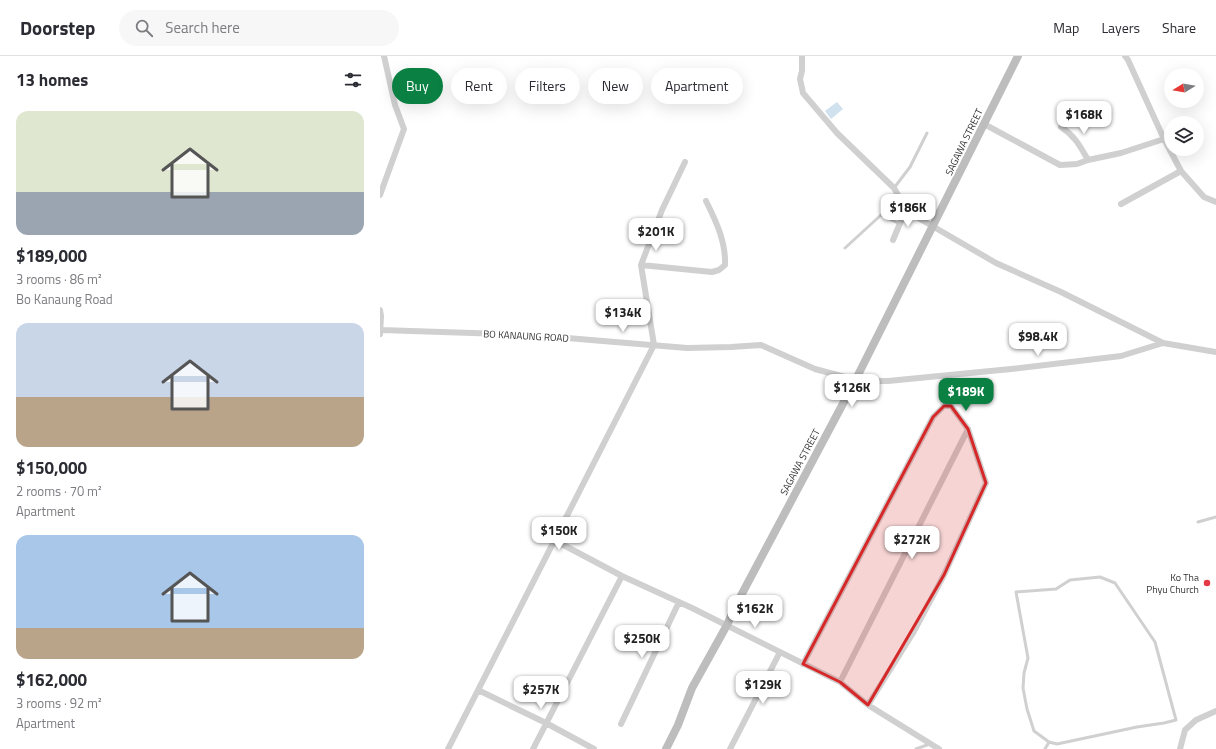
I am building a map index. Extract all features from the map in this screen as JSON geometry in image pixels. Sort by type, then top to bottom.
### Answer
[{"type":"street","points":[[380,195],[404,129],[395,105],[384,56]]},
{"type":"street","points":[[802,56],[802,71],[800,79],[803,93],[837,133],[894,188],[906,209],[932,227],[996,263],[1061,292],[1163,343]]},
{"type":"street","name":"SAGAWA STREET","points":[[666,749],[678,725],[692,688],[727,625],[802,479],[855,381],[1018,56]]},
{"type":"street","points":[[984,124],[1060,165],[1077,164],[1088,160],[1121,153],[1164,139],[1125,56]]},
{"type":"street","points":[[1060,127],[1070,133],[1076,140],[1088,160]]},
{"type":"street","points":[[1173,156],[1181,170],[1204,197],[1216,202]]},
{"type":"street","points":[[448,749],[654,345],[641,264],[662,210],[685,162]]},
{"type":"street","points":[[1121,204],[1181,170]]},
{"type":"street","points":[[641,264],[712,272],[719,270],[724,265],[725,253],[717,223],[706,201]]},
{"type":"street","points":[[893,240],[906,209]]},
{"type":"street","points":[[380,310],[382,316],[381,332]]},
{"type":"street","name":"BO KANAUNG ROAD","points":[[381,332],[531,335],[687,348],[761,345],[815,369],[855,381],[888,381],[1113,357],[1134,353],[1163,343],[1216,352]]},
{"type":"street","points":[[803,664],[933,417],[944,406],[952,406],[968,429],[986,483],[944,575],[913,633],[868,705]]},
{"type":"street","points":[[840,682],[968,429]]},
{"type":"street","points":[[554,540],[622,576],[727,625],[840,682],[868,705],[927,743],[939,749]]},
{"type":"street","points":[[533,749],[622,576]]},
{"type":"street","points":[[621,724],[678,602]]},
{"type":"street","points":[[730,749],[780,652]]},
{"type":"street","points":[[478,690],[546,723],[594,749]]},
{"type":"street","points":[[1180,749],[1185,730],[1196,720],[1216,711]]},
{"type":"lane","points":[[894,188],[910,168],[927,133]]},
{"type":"lane","points":[[845,248],[881,215],[900,224]]},
{"type":"lane","points":[[1198,522],[1216,517]]},
{"type":"lane","points":[[1100,577],[1115,583],[1155,642],[1176,720],[1057,744],[1049,742],[1034,731],[1027,709],[1023,688],[1024,673],[1028,658],[1016,592],[1056,588],[1070,580],[1100,577]]},
{"type":"lane","points":[[1045,749],[1049,742]]},
{"type":"lane","points":[[916,749],[927,743],[927,749]]},
{"type":"highlighted area","points":[[944,406],[951,406],[968,429],[986,483],[944,575],[868,705],[840,682],[803,664],[933,417]]},
{"type":"water","points":[[837,102],[843,109],[831,119],[825,111]]},
{"type":"place","name":"Ko Tha Phyu Church","points":[[1207,583]]}]
